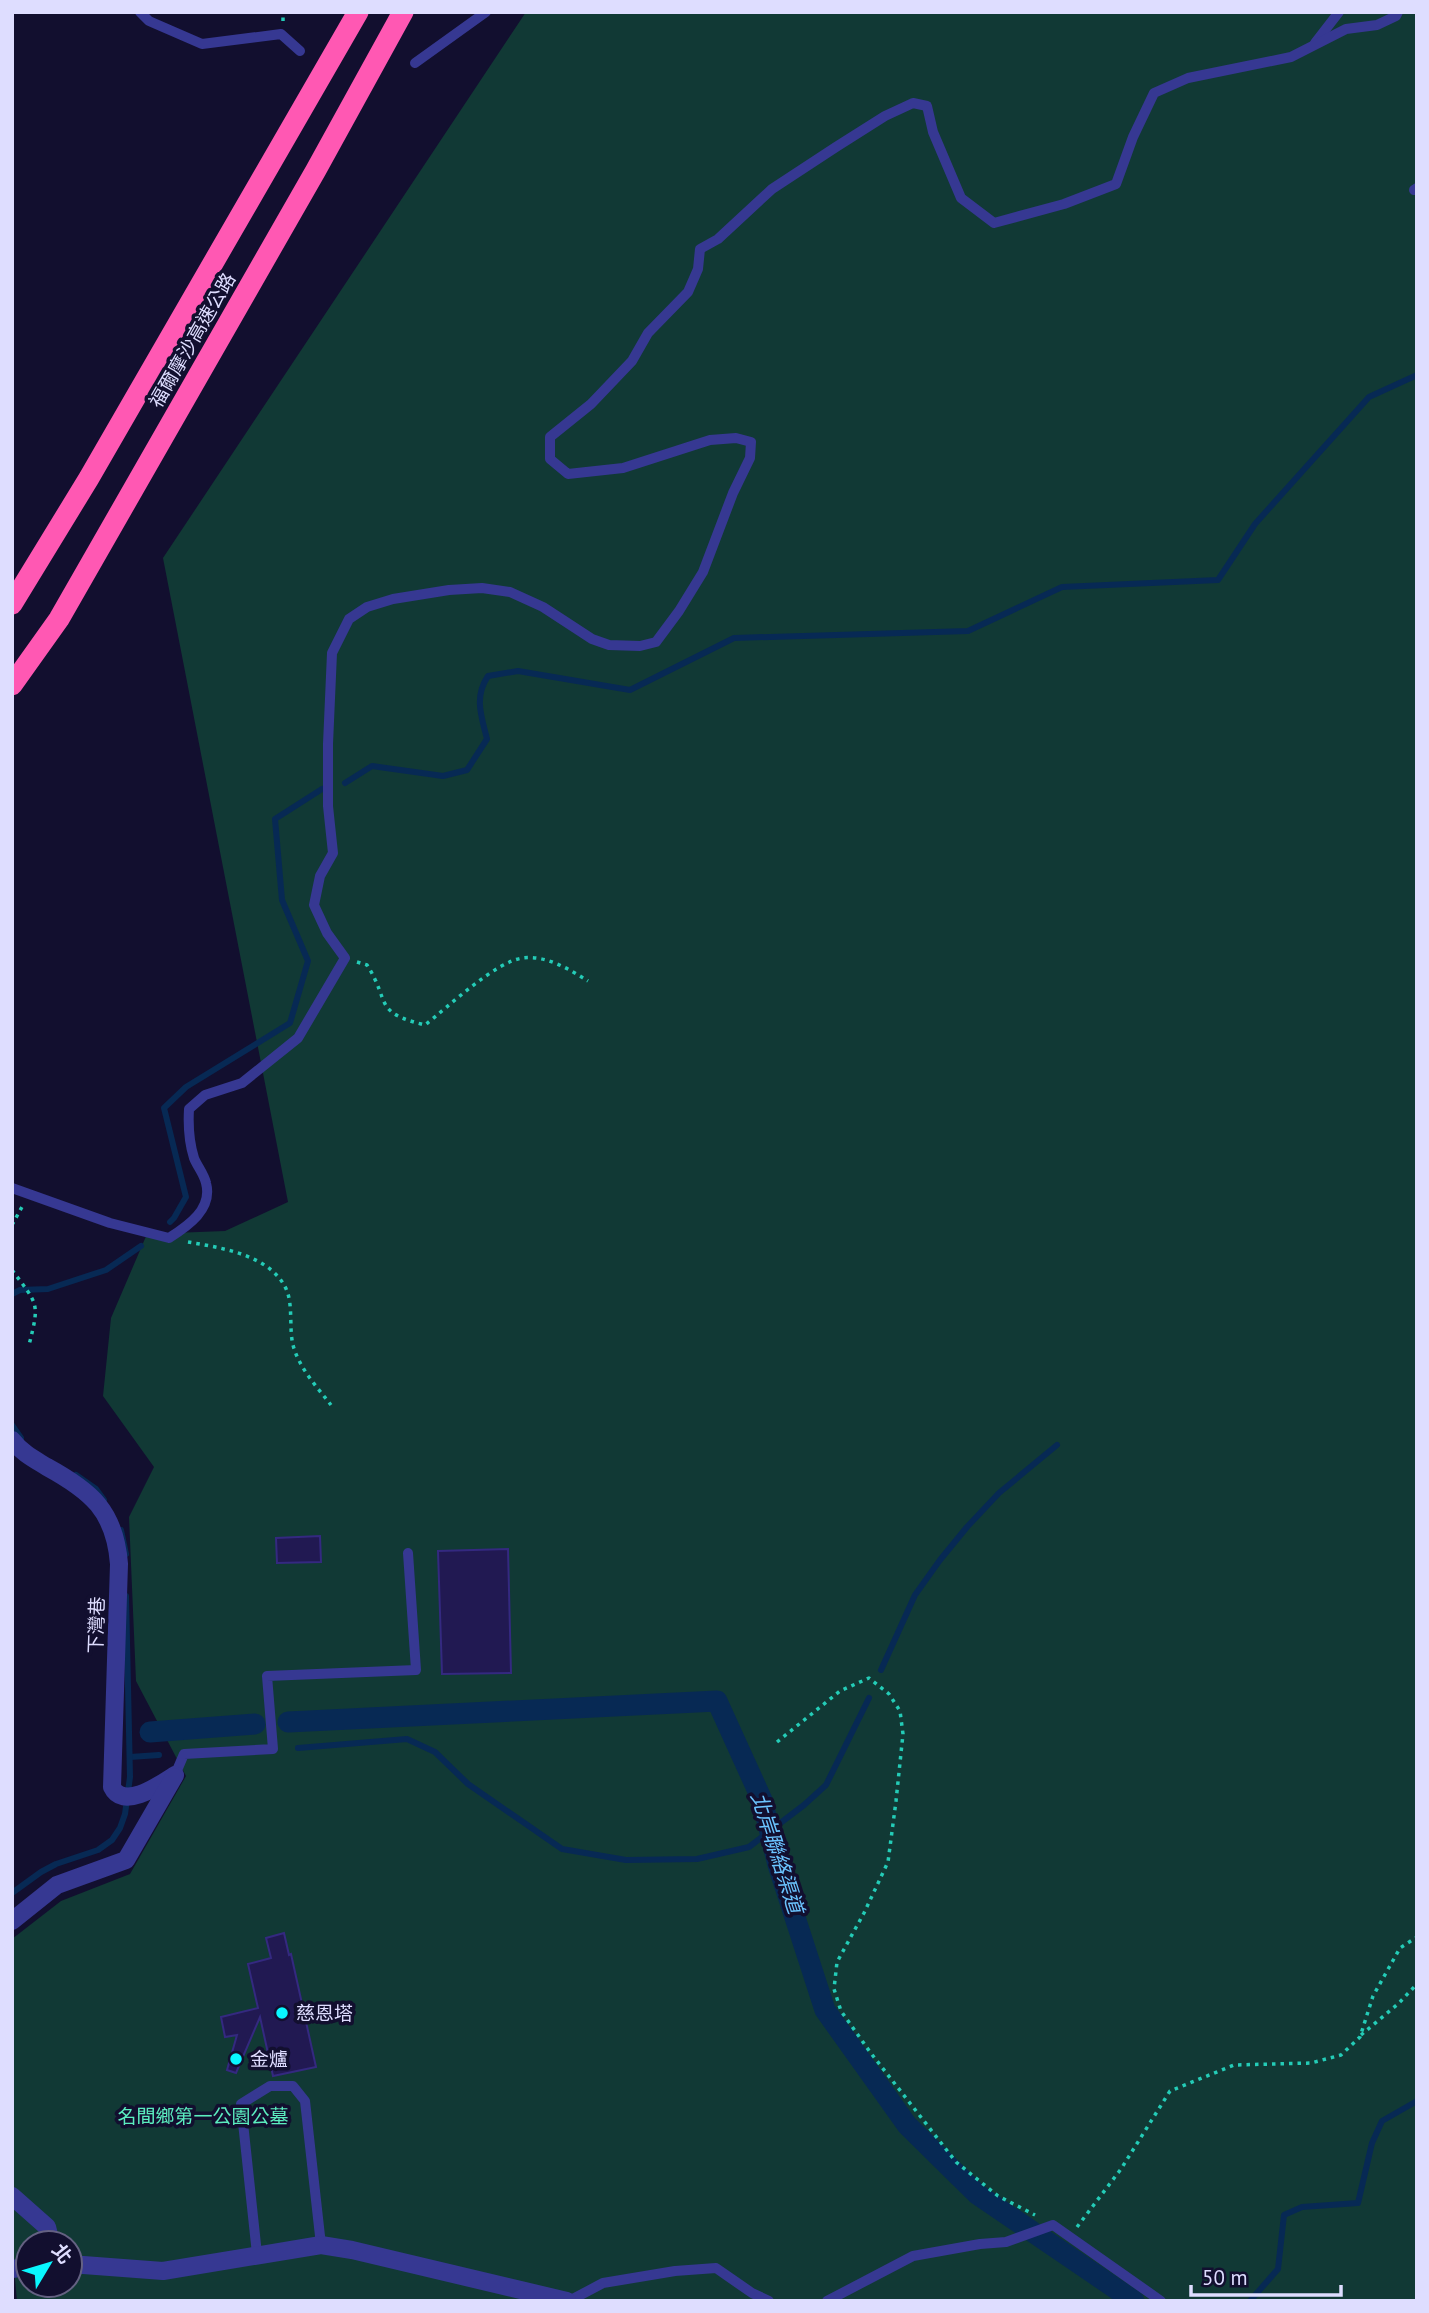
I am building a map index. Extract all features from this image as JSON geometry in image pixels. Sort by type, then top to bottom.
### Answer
[{"type":"highway","name":"福爾摩沙高速公路","points":[[12,604],[89,478],[358,12]]},
{"type":"highway","name":"福爾摩沙高速公路","points":[[12,685],[59,619],[316,170],[403,12]]},
{"type":"street","name":"下灣巷","points":[[12,1440],[31,1458],[91,1496],[111,1525],[118,1544],[112,1787],[118,1795],[139,1796],[175,1775]]},
{"type":"street","points":[[12,1921],[57,1885],[126,1860],[175,1775]]},
{"type":"street","points":[[12,2196],[48,2229]]},
{"type":"street","points":[[84,2265],[163,2271],[321,2245],[568,2301]]},
{"type":"lane","points":[[140,12],[149,21],[202,44],[281,34],[300,51]]},
{"type":"lane","points":[[415,63],[486,12]]},
{"type":"lane","points":[[1311,47],[1339,12]]},
{"type":"lane","points":[[12,1188],[110,1223],[169,1238],[192,1223],[204,1206],[207,1185],[194,1158],[188,1129],[189,1109],[205,1096],[242,1083],[298,1038],[345,958],[327,933],[314,905],[320,876],[333,853],[328,806],[332,653],[349,619],[367,607],[413,596],[482,588],[510,592],[543,607],[592,639],[609,645],[640,646],[656,642],[679,611],[703,572],[750,458],[751,442],[736,438],[710,440],[683,451],[623,468],[568,474],[550,459],[550,437],[591,404],[632,361],[648,333],[688,292],[698,269],[700,249],[718,239],[772,189],[885,116],[912,103],[927,106],[933,132],[961,198],[994,223],[1064,204],[1116,184],[1133,136],[1154,93],[1188,78],[1291,57],[1346,29],[1377,25],[1396,16],[1398,12]]},
{"type":"lane","points":[[175,1775],[184,1754],[273,1749],[267,1676],[416,1670],[408,1553]]},
{"type":"lane","points":[[257,2254],[241,2104],[270,2086],[293,2086],[305,2101],[321,2245]]},
{"type":"lane","points":[[827,2301],[913,2256],[1006,2242],[1053,2225],[1161,2301]]},
{"type":"lane","points":[[568,2301],[603,2283],[675,2271],[716,2268],[769,2301]]},
{"type":"path","points":[[345,958],[367,965],[376,978],[383,1004],[393,1014],[425,1025],[502,965],[523,958],[544,960],[566,967],[588,981]]},
{"type":"path","points":[[12,1225],[28,1194]]},
{"type":"path","points":[[169,1238],[220,1248],[266,1265],[287,1291],[293,1346],[304,1369],[331,1405]]},
{"type":"path","points":[[12,1270],[36,1308],[37,1315],[29,1345]]},
{"type":"path","points":[[777,1742],[840,1692],[869,1678],[889,1694],[900,1711],[903,1734],[888,1863],[837,1962],[834,1989],[841,2011],[956,2162],[998,2196],[1053,2225]]},
{"type":"path","points":[[1360,2037],[1373,1996],[1400,1948],[1417,1937]]},
{"type":"path","points":[[1069,2236],[1121,2169],[1170,2091],[1234,2065],[1311,2063],[1340,2055],[1417,1984]]},
{"type":"green space","name":"名間鄉第一公園公墓","points":[[526,12],[1417,12],[1417,2301],[17,2301],[84,2299],[84,2229],[14,2229],[14,2268],[12,1939],[61,1901],[130,1874],[186,1776],[136,1681],[129,1517],[154,1467],[103,1396],[111,1318],[147,1234],[225,1231],[288,1202],[163,558]]},
{"type":"building","points":[[320,1536],[321,1562],[277,1563],[276,1538]]},
{"type":"building","points":[[508,1549],[511,1673],[442,1674],[438,1551]]},
{"type":"building","name":"慈恩塔","points":[[284,1933],[316,2067],[273,2076],[260,2017],[236,2073],[227,2070],[237,2035],[225,2037],[221,2017],[258,2008],[248,1964],[271,1958],[266,1938]]},
{"type":"waterway","points":[[345,783],[372,766],[443,776],[467,770],[487,739],[480,699],[488,676],[518,671],[630,690],[734,638],[968,631],[1062,587],[1218,580],[1255,524],[1369,397],[1417,375]]},
{"type":"waterway","points":[[170,1222],[186,1197],[164,1108],[186,1087],[290,1023],[308,961],[282,900],[275,819],[322,789]]},
{"type":"waterway","points":[[12,1294],[20,1290],[48,1289],[106,1270],[141,1246]]},
{"type":"waterway","points":[[12,1425],[21,1438]]},
{"type":"waterway","points":[[881,1670],[915,1595],[940,1560],[999,1493],[1057,1445]]},
{"type":"waterway","points":[[76,1475],[96,1489],[104,1500]]},
{"type":"waterway","points":[[121,1530],[126,1554]]},
{"type":"waterway","points":[[12,1893],[56,1864],[98,1850],[112,1840],[120,1828],[125,1814],[130,1777],[126,1596]]},
{"type":"waterway","points":[[298,1748],[407,1739],[435,1752],[468,1784],[562,1849],[626,1860],[697,1859],[749,1847],[826,1785],[869,1698]]},
{"type":"waterway","name":"北岸聯絡渠道","points":[[288,1722],[717,1701],[762,1800],[778,1865],[825,2010],[907,2125],[977,2194],[1134,2301]]},
{"type":"waterway","name":"北岸聯絡渠道","points":[[150,1732],[255,1724]]},
{"type":"waterway","points":[[130,1757],[159,1755]]},
{"type":"waterway","points":[[1250,2301],[1278,2269],[1284,2215],[1302,2207],[1358,2203],[1372,2143],[1382,2121],[1417,2101]]},
{"type":"place","name":"慈恩塔","points":[[282,2013]]},
{"type":"place","name":"金爐","points":[[236,2059]]}]
